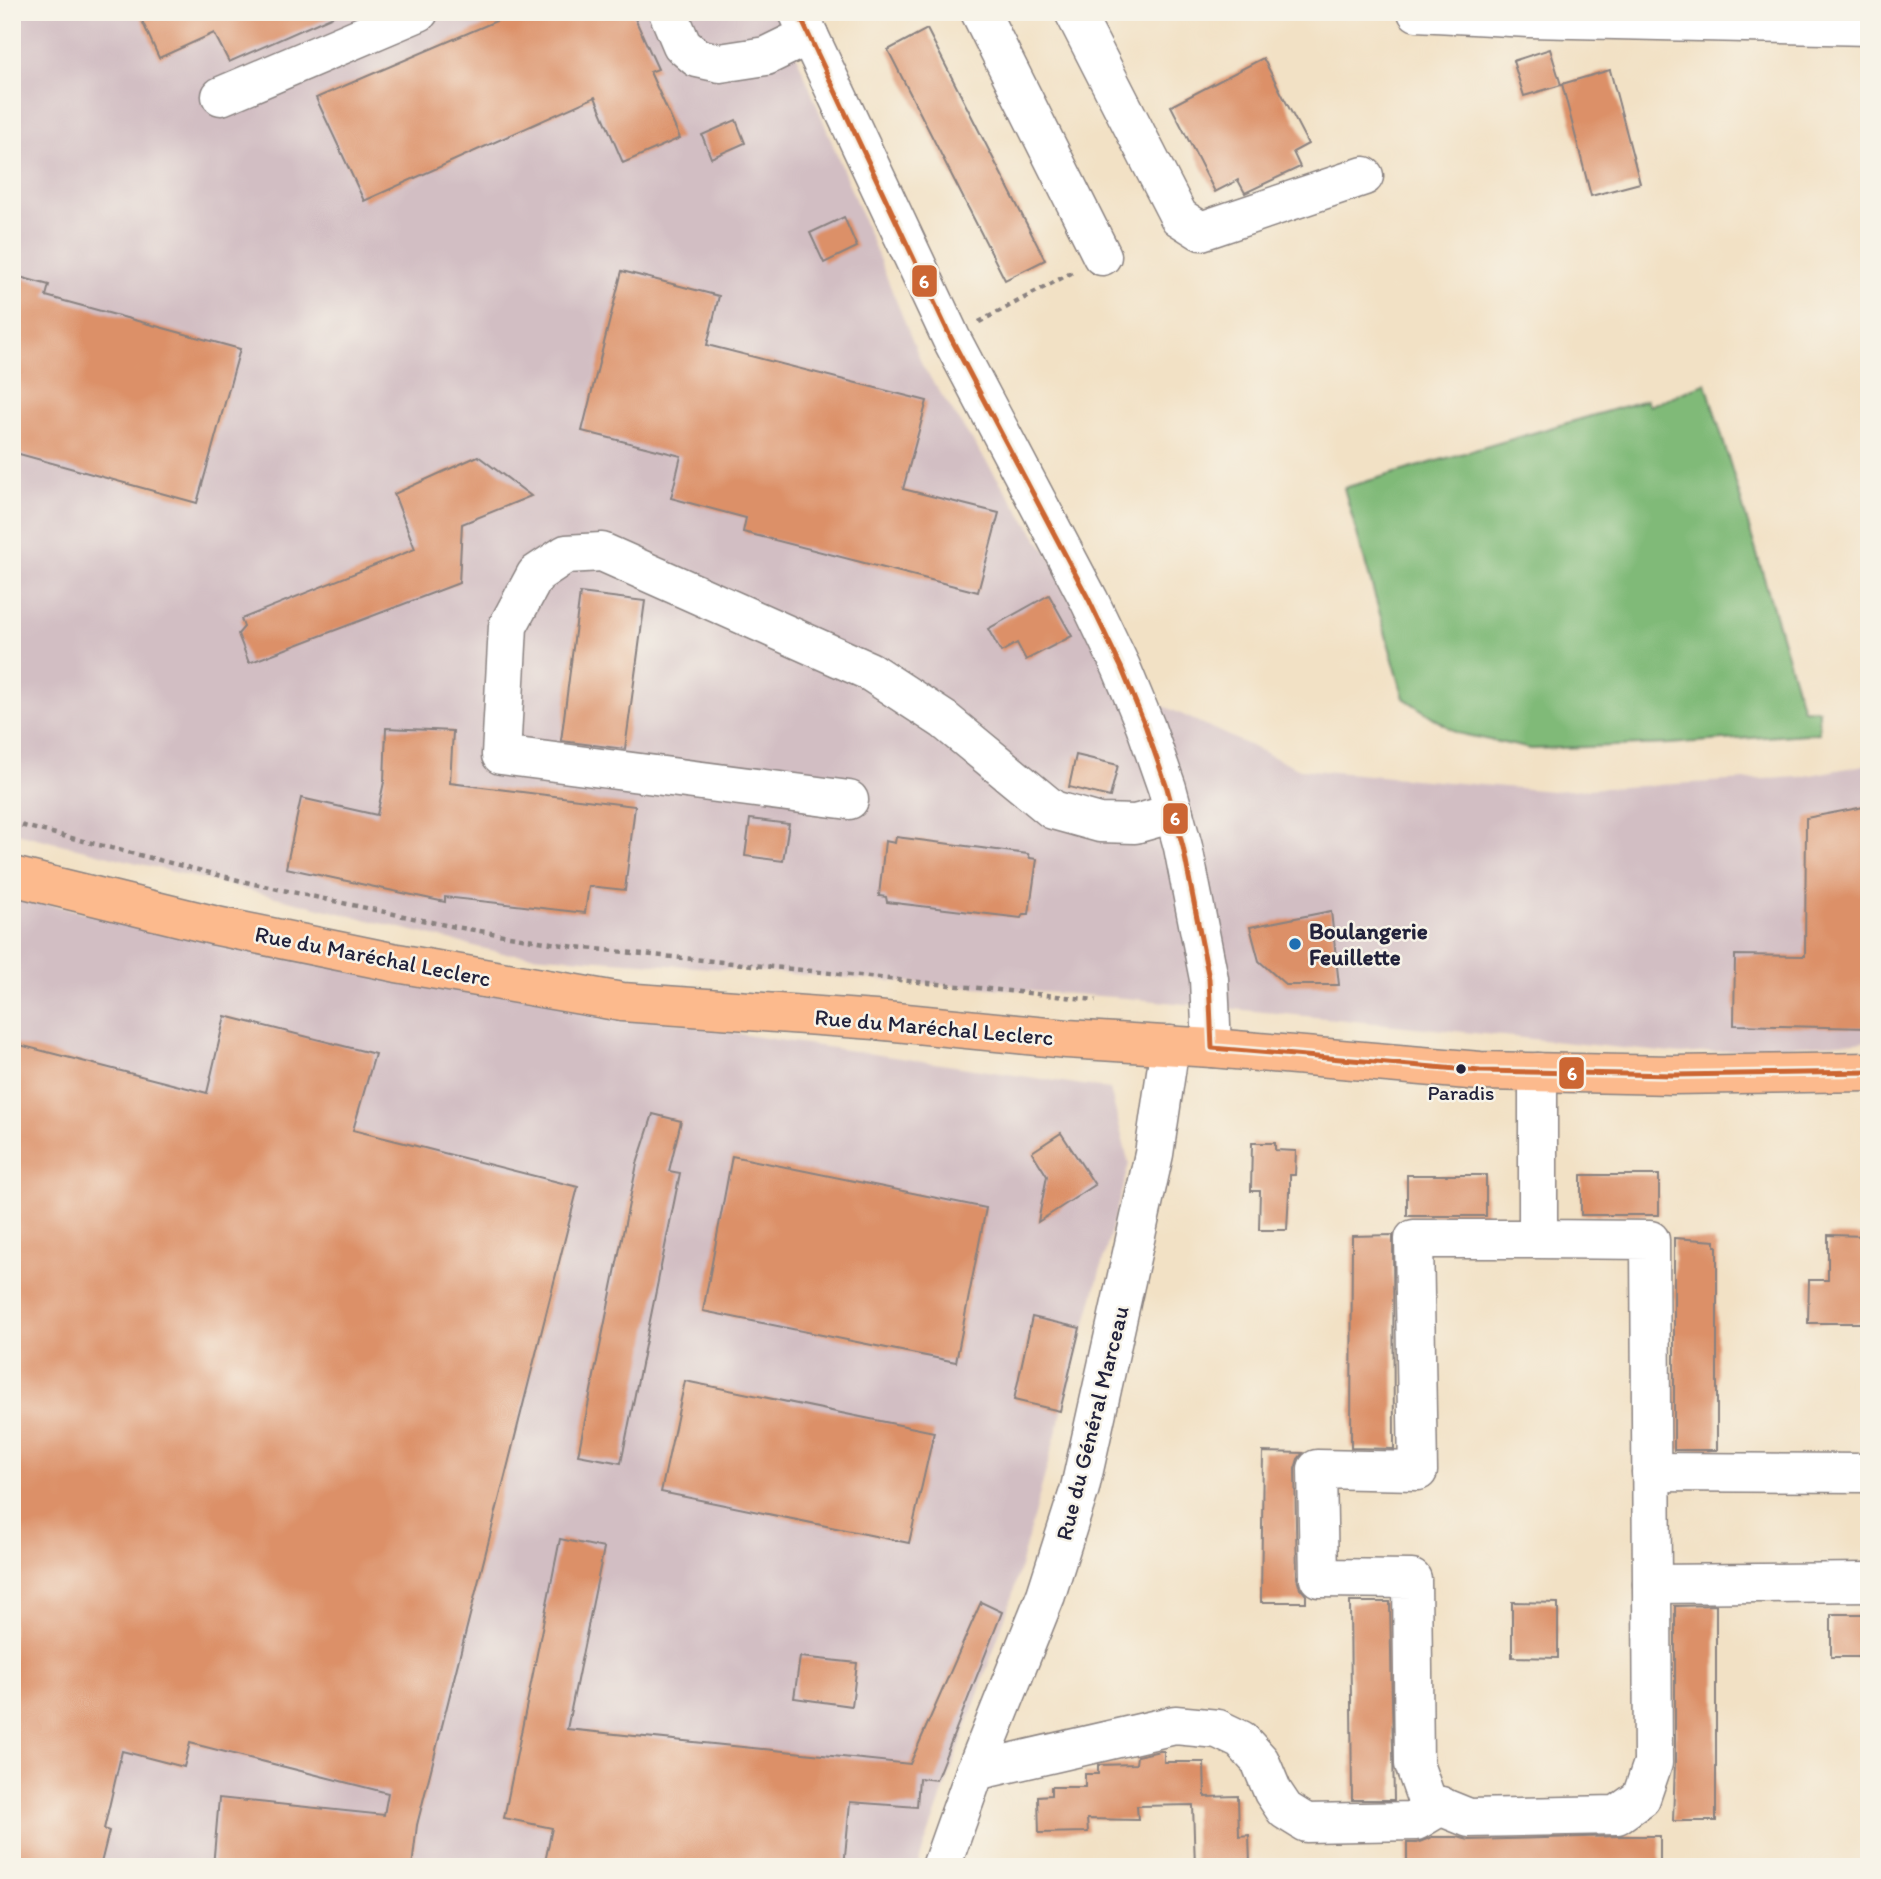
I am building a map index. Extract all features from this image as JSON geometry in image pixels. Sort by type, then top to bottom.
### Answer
[{"type":"main road","name":"Rue du Maréchal Leclerc","points":[[12,876],[217,926],[358,956],[622,1002],[875,1020],[1067,1039],[1212,1048],[1480,1071],[1673,1075],[1869,1072]]},
{"type":"street","points":[[221,96],[419,12]]},
{"type":"street","points":[[668,12],[682,45],[696,58],[720,63],[766,56],[804,24],[950,338],[1122,667],[1167,788],[1183,847],[1209,979],[1212,1048]]},
{"type":"street","points":[[980,12],[1102,256]]},
{"type":"street","points":[[1074,12],[1179,217],[1201,231],[1364,176]]},
{"type":"street","points":[[1417,12],[1529,18],[1860,21]]},
{"type":"street","points":[[849,800],[501,755],[509,626],[536,574],[566,554],[602,552],[869,671],[944,720],[1053,810],[1100,823],[1135,824],[1174,813]]},
{"type":"street","name":"Rue du Général Marceau","points":[[941,1867],[975,1771],[1046,1595],[1080,1488],[1154,1154],[1170,1045]]},
{"type":"street","points":[[1538,1072],[1538,1239]]},
{"type":"street","points":[[1414,1239],[1538,1239],[1650,1240],[1653,1763],[1641,1798],[1617,1815],[1469,1818],[1427,1801],[1414,1764],[1412,1579],[1319,1578],[1317,1469],[1418,1471],[1414,1239]]},
{"type":"street","points":[[1651,1472],[1869,1473]]},
{"type":"street","points":[[1652,1584],[1869,1582]]},
{"type":"street","points":[[975,1771],[1175,1725],[1218,1729],[1241,1740],[1259,1761],[1273,1793],[1285,1810],[1306,1823],[1416,1821],[1441,1807]]},
{"type":"path","points":[[950,338],[1102,256]]},
{"type":"path","points":[[12,823],[263,886],[450,926],[575,947],[1096,1000]]},
{"type":"shaded area","points":[[12,12],[779,12],[923,367],[1144,697],[1300,769],[1552,791],[1800,777],[1869,764],[1869,1041],[1681,1054],[1126,998],[502,953],[12,832]]},
{"type":"shaded area","points":[[12,895],[156,930],[752,1036],[1110,1089],[1129,1164],[1011,1600],[917,1867],[12,1867]]},
{"type":"green space","points":[[1706,383],[1803,709],[1819,710],[1819,733],[1669,744],[1531,749],[1457,733],[1404,698],[1344,488],[1646,400],[1649,406]]},
{"type":"building","points":[[138,12],[342,12],[229,62],[214,33],[159,58]]},
{"type":"building","points":[[517,12],[632,12],[658,69],[650,72],[680,138],[623,163],[595,97],[364,201],[316,98]]},
{"type":"building","points":[[927,29],[1045,260],[1005,280],[888,50]]},
{"type":"building","points":[[1550,49],[1561,85],[1524,96],[1513,61]]},
{"type":"building","points":[[1263,58],[1308,144],[1293,152],[1300,167],[1245,193],[1238,180],[1215,192],[1171,106]]},
{"type":"building","points":[[1610,70],[1640,183],[1591,196],[1562,84]]},
{"type":"building","points":[[736,120],[745,143],[711,158],[702,135]]},
{"type":"building","points":[[844,217],[857,247],[824,263],[810,233]]},
{"type":"building","points":[[622,271],[719,296],[707,345],[927,401],[903,489],[999,513],[978,592],[743,532],[746,518],[671,498],[681,456],[582,431]]},
{"type":"building","points":[[12,275],[49,285],[46,296],[240,349],[197,503],[12,452]]},
{"type":"building","points":[[478,456],[531,496],[462,524],[459,583],[249,663],[238,634],[244,627],[241,619],[415,549],[394,494]]},
{"type":"building","points":[[580,593],[645,601],[625,749],[561,741]]},
{"type":"building","points":[[1049,595],[1072,636],[1026,660],[1017,643],[1001,652],[988,629]]},
{"type":"building","points":[[386,728],[453,731],[450,783],[635,806],[625,890],[589,886],[585,913],[445,897],[445,902],[286,868],[301,798],[377,815],[384,782]]},
{"type":"building","points":[[1076,755],[1118,765],[1110,797],[1069,787]]},
{"type":"building","points":[[1869,806],[1869,1028],[1734,1025],[1735,955],[1805,956],[1806,818]]},
{"type":"building","points":[[750,819],[789,824],[783,861],[745,856]]},
{"type":"building","points":[[896,837],[1028,854],[1030,858],[1037,859],[1029,914],[1023,914],[1021,918],[887,902],[886,897],[879,896],[885,841],[895,843]]},
{"type":"building","name":"Boulangerie Feuillette","points":[[1331,911],[1339,985],[1286,985],[1259,961],[1250,927]]},
{"type":"building","points":[[225,1016],[375,1054],[353,1130],[578,1187],[417,1825],[412,1867],[213,1867],[219,1798],[384,1815],[388,1793],[190,1743],[184,1767],[122,1751],[104,1829],[109,1831],[100,1867],[12,1867],[12,1043],[207,1093]]},
{"type":"building","points":[[653,1114],[681,1121],[669,1171],[680,1173],[621,1463],[578,1455],[637,1164]]},
{"type":"building","points":[[1061,1133],[1095,1185],[1038,1222],[1047,1176],[1032,1152]]},
{"type":"building","points":[[1252,1143],[1275,1143],[1275,1150],[1296,1151],[1295,1175],[1290,1175],[1287,1230],[1259,1230],[1260,1191],[1251,1191]]},
{"type":"building","points":[[732,1156],[986,1208],[956,1362],[703,1311]]},
{"type":"building","points":[[1407,1175],[1486,1175],[1486,1216],[1407,1216]]},
{"type":"building","points":[[1581,1175],[1659,1175],[1659,1215],[1581,1215]]},
{"type":"building","points":[[1393,1235],[1394,1449],[1351,1448],[1352,1236]]},
{"type":"building","points":[[1828,1235],[1869,1236],[1869,1323],[1808,1323],[1809,1280],[1828,1280]]},
{"type":"building","points":[[1674,1238],[1715,1241],[1717,1246],[1717,1450],[1674,1450]]},
{"type":"building","points":[[1032,1317],[1080,1328],[1060,1411],[1014,1400]]},
{"type":"building","points":[[685,1381],[934,1432],[909,1543],[661,1492]]},
{"type":"building","points":[[1263,1452],[1303,1453],[1295,1469],[1297,1578],[1306,1595],[1306,1602],[1261,1602]]},
{"type":"building","points":[[560,1539],[604,1548],[567,1729],[910,1764],[981,1602],[1002,1612],[936,1780],[919,1778],[917,1807],[850,1802],[844,1867],[544,1867],[552,1828],[504,1818]]},
{"type":"building","points":[[1350,1602],[1390,1602],[1394,1800],[1352,1800]]},
{"type":"building","points":[[1512,1602],[1558,1603],[1558,1658],[1512,1657]]},
{"type":"building","points":[[1716,1605],[1716,1821],[1673,1821],[1675,1606]]},
{"type":"building","points":[[1831,1614],[1869,1614],[1869,1657],[1831,1657]]},
{"type":"building","points":[[800,1657],[857,1663],[852,1706],[794,1698]]},
{"type":"building","points":[[1164,1751],[1164,1762],[1204,1762],[1205,1797],[1238,1796],[1239,1836],[1249,1835],[1250,1864],[1238,1867],[1195,1867],[1193,1805],[1137,1806],[1138,1820],[1087,1819],[1088,1832],[1039,1833],[1038,1796],[1051,1795],[1051,1787],[1085,1787],[1085,1774],[1098,1774],[1098,1765],[1136,1764],[1137,1756]]},
{"type":"building","points":[[1660,1836],[1660,1867],[1407,1867],[1407,1843],[1417,1843],[1432,1837],[1469,1840]]},
{"type":"transit line","name":"6","points":[[798,12],[951,338],[1089,600],[1145,725],[1167,788],[1183,847],[1209,979],[1212,1048],[1480,1071],[1673,1075],[1869,1072]]},
{"type":"place","name":"Boulangerie Feuillette","points":[[1295,944]]},
{"type":"place","name":"Paradis","points":[[1461,1069]]}]
